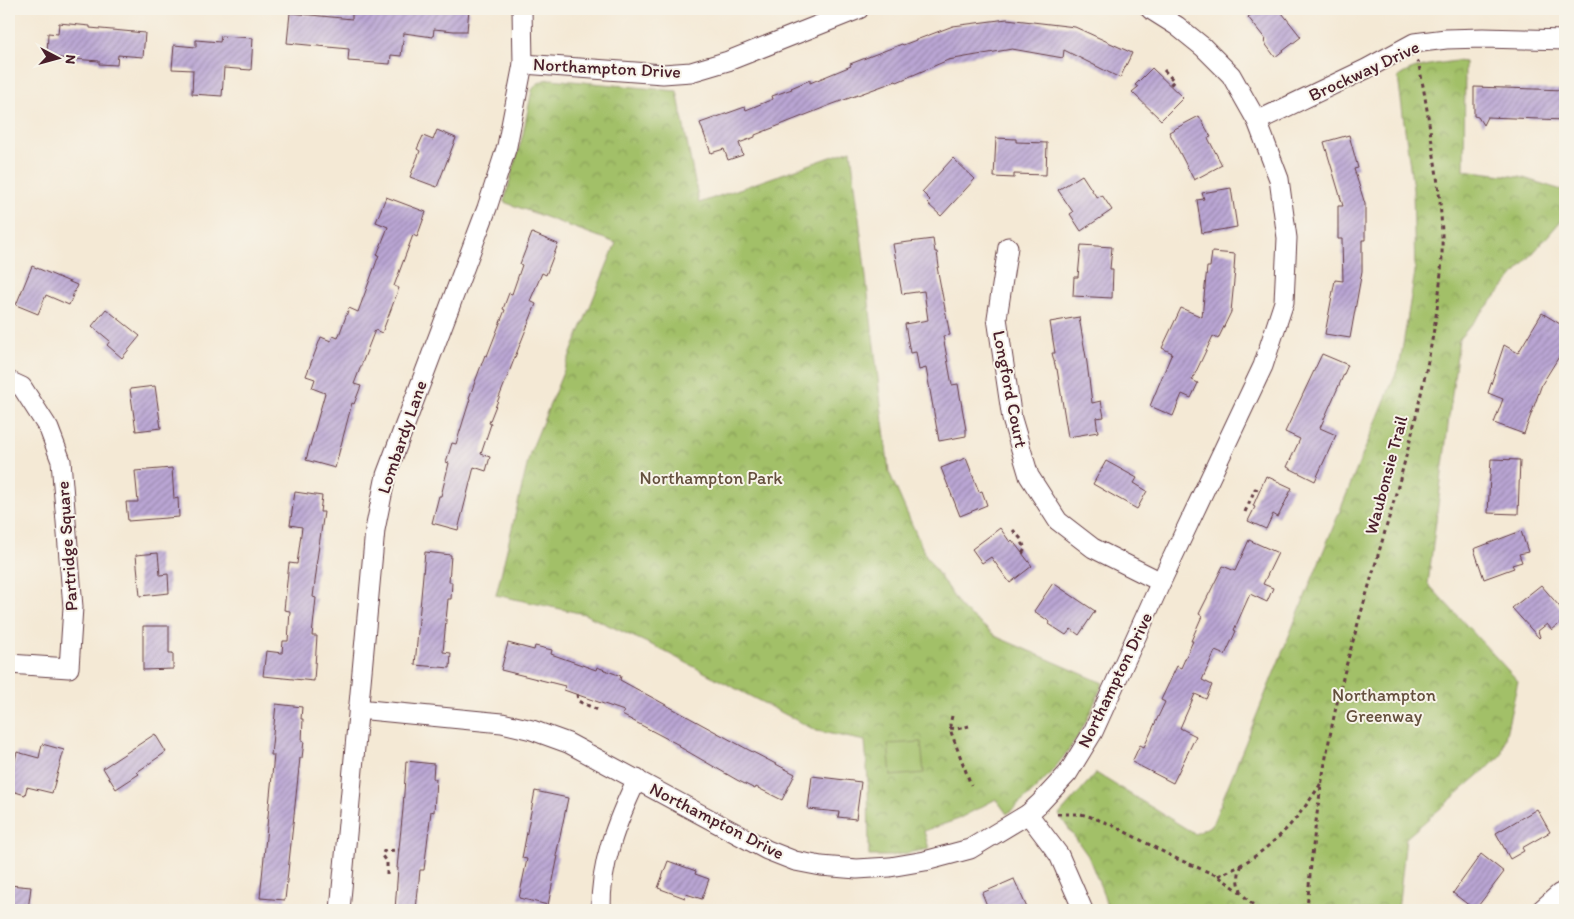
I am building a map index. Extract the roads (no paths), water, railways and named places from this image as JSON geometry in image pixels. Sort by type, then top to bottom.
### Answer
[{"type":"street","name":"Lombardy Lane","points":[[340,910],[375,530],[386,475],[487,208],[507,146],[524,64],[522,9]]},
{"type":"street","name":"Northampton Drive","points":[[524,64],[663,74],[691,72],[728,61],[859,9]]},
{"type":"street","name":"Northampton Drive","points":[[358,709],[502,723],[532,730],[568,744],[767,850],[795,860],[821,866],[857,870],[916,863],[970,849],[1028,814],[1068,773],[1094,732],[1161,582],[1263,366],[1284,302],[1287,238],[1279,179],[1257,121],[1231,75],[1198,43],[1177,26],[1150,9]]},
{"type":"street","name":"Brockway Drive","points":[[1257,121],[1414,44],[1464,38],[1565,40]]},
{"type":"street","name":"Longford Court","points":[[1008,248],[997,318],[1012,419],[1029,476],[1058,521],[1093,548],[1161,582]]},
{"type":"street","name":"Partridge Square","points":[[9,381],[22,387],[48,428],[61,461],[73,607],[69,668],[9,664]]},
{"type":"street","points":[[601,910],[606,860],[618,821],[636,779]]},
{"type":"street","points":[[1028,814],[1059,856],[1083,910]]},
{"type":"street","points":[[1541,910],[1565,891]]},
{"type":"park label","name":"Northampton Park","points":[[711,478]]},
{"type":"park label","name":"Northampton Greenway","points":[[1384,705]]}]
